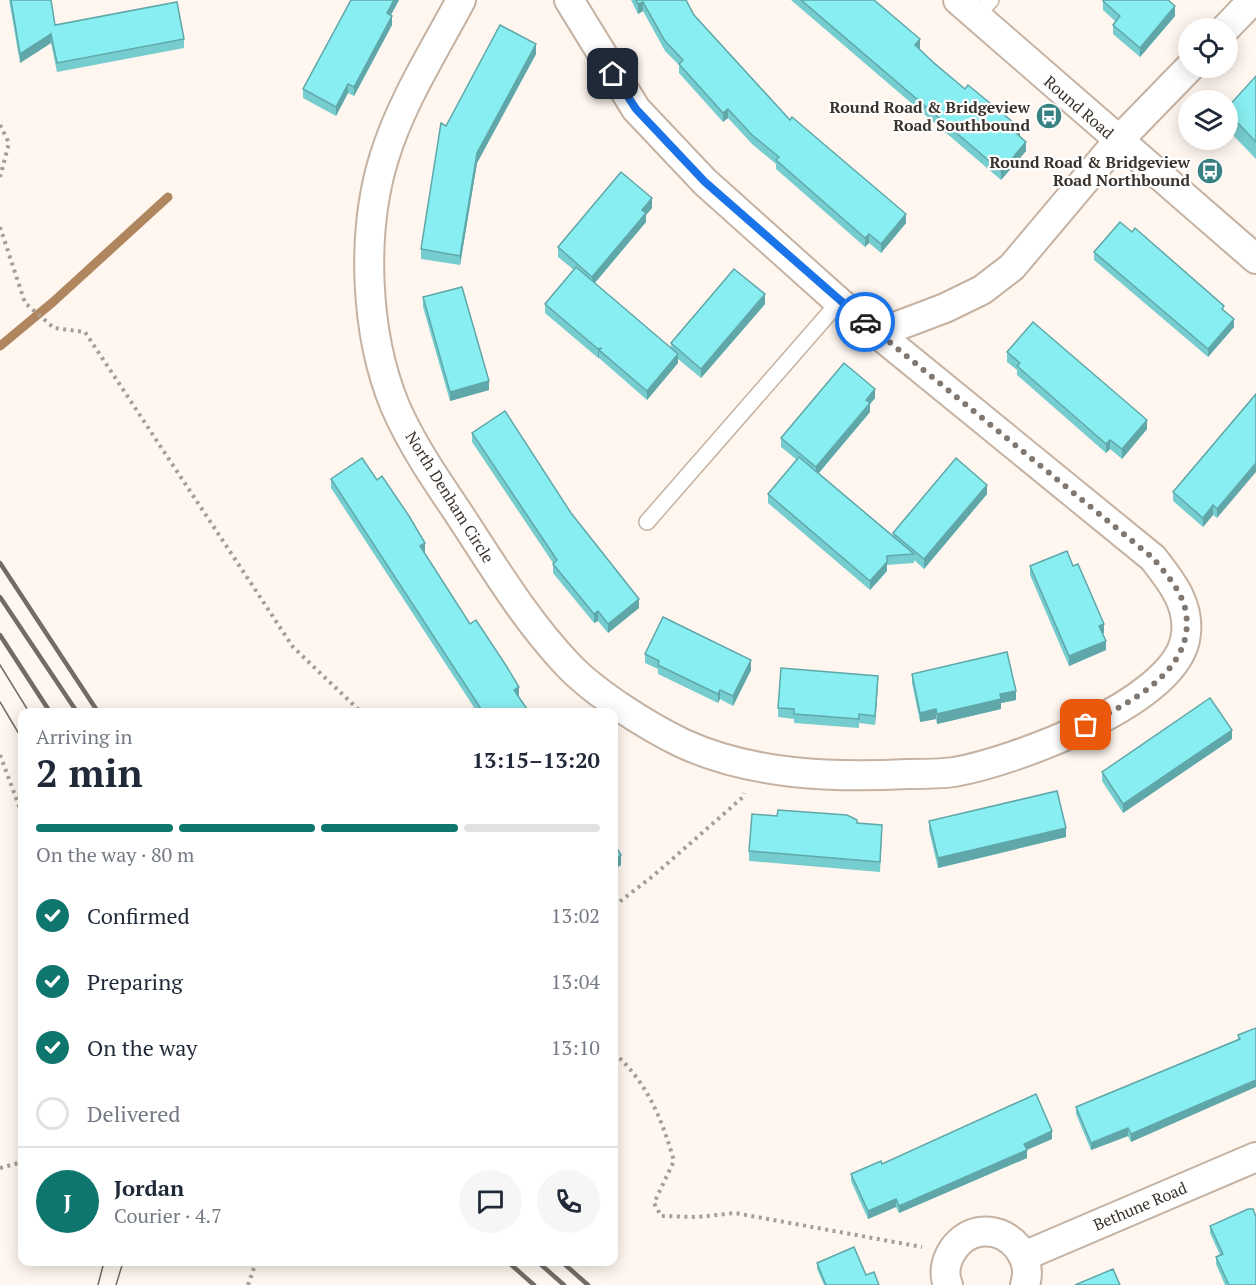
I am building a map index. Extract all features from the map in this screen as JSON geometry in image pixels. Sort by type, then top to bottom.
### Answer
[{"type":"street","name":"North Denham Circle","points":[[461,0],[406,102],[384,158],[371,217],[369,272],[376,339],[394,404],[421,457],[524,613],[571,668],[631,714],[684,744],[748,765],[812,773],[884,776],[951,772],[1009,759],[1070,734],[1110,713],[1165,674],[1180,656],[1186,638],[1186,612],[1174,585],[1153,558],[879,333]]},
{"type":"street","points":[[569,0],[636,109],[705,182],[839,302],[879,333],[954,304],[982,290],[1012,267],[1118,141],[1178,78]]},
{"type":"street","points":[[1236,18],[1253,0]]},
{"type":"street","name":"Round Road","points":[[975,5],[1118,141],[1256,259]]},
{"type":"street","name":"Bethune Road","points":[[1024,1256],[1256,1157]]},
{"type":"street","points":[[948,1285],[945,1278],[948,1257],[960,1240],[979,1232],[999,1233],[1016,1244],[1024,1256],[1028,1275],[1025,1285]]},
{"type":"lane","points":[[647,522],[839,302]]},
{"type":"path","points":[[0,125],[9,143],[0,177]]},
{"type":"path","points":[[0,227],[26,303],[54,328],[85,332],[293,647],[357,708]]},
{"type":"path","points":[[0,755],[18,803]]},
{"type":"path","points":[[618,903],[743,797],[748,765]]},
{"type":"path","points":[[618,1056],[630,1067],[663,1120],[675,1161],[654,1203],[661,1216],[698,1217],[735,1213],[920,1246],[948,1257]]},
{"type":"path","points":[[0,1168],[18,1163]]},
{"type":"path","points":[[248,1285],[255,1266]]},
{"type":"building","points":[[11,0],[51,0],[55,25],[177,2],[184,39],[57,63],[51,34],[20,54]]},
{"type":"building","points":[[351,0],[394,0],[387,13],[392,16],[354,87],[348,84],[336,107],[303,89]]},
{"type":"building","points":[[636,0],[686,0],[694,15],[790,120],[792,117],[906,214],[881,244],[869,234],[865,238],[776,160],[779,157],[752,135],[728,109],[723,113],[679,64],[683,60],[665,41],[643,2],[638,4]]},
{"type":"building","points":[[801,0],[874,0],[920,39],[915,45],[935,64],[965,89],[968,85],[1020,128],[1016,133],[1026,142],[1001,171]]},
{"type":"building","points":[[1103,0],[1168,0],[1175,6],[1140,48],[1113,25],[1120,16]]},
{"type":"building","points":[[500,25],[536,44],[477,153],[460,256],[421,249],[441,123],[446,126]]},
{"type":"building","points":[[1256,76],[1256,142],[1238,123],[1238,96]]},
{"type":"building","points":[[621,172],[652,198],[642,210],[646,213],[592,277],[558,247]]},
{"type":"building","points":[[1120,222],[1132,232],[1135,228],[1224,306],[1222,309],[1234,319],[1208,349],[1094,252]]},
{"type":"building","points":[[576,267],[678,354],[647,391],[599,350],[602,348],[598,349],[545,304]]},
{"type":"building","points":[[734,269],[765,294],[701,369],[671,343]]},
{"type":"building","points":[[462,287],[489,381],[450,392],[423,297]]},
{"type":"building","points":[[1033,322],[1147,420],[1122,449],[1110,440],[1106,444],[1017,366],[1020,363],[1007,352]]},
{"type":"building","points":[[844,363],[875,389],[866,400],[870,403],[816,467],[781,438]]},
{"type":"building","points":[[1256,394],[1256,463],[1217,509],[1213,505],[1203,518],[1173,492]]},
{"type":"building","points":[[505,411],[571,513],[639,599],[608,624],[598,611],[594,614],[553,564],[557,560],[472,433]]},
{"type":"building","points":[[799,457],[914,554],[887,556],[887,562],[870,581],[768,494]]},
{"type":"building","points":[[362,458],[377,480],[382,476],[425,543],[420,546],[470,624],[476,620],[507,667],[519,687],[514,690],[526,708],[480,708],[331,479]]},
{"type":"building","points":[[956,458],[987,485],[924,559],[893,533]]},
{"type":"building","points":[[1067,551],[1073,566],[1078,564],[1104,624],[1099,626],[1106,641],[1069,656],[1030,566]]},
{"type":"building","points":[[663,617],[751,660],[733,696],[720,690],[718,694],[697,684],[658,665],[659,661],[645,654]]},
{"type":"building","points":[[1007,652],[1016,691],[1000,694],[1001,699],[937,714],[936,709],[920,713],[912,674]]},
{"type":"building","points":[[781,668],[878,676],[875,716],[859,714],[859,719],[794,714],[794,709],[778,708]]},
{"type":"building","points":[[1210,698],[1232,730],[1123,804],[1102,772]]},
{"type":"building","points":[[1057,791],[1066,828],[938,858],[929,821]]},
{"type":"building","points":[[778,810],[847,815],[857,820],[857,823],[882,825],[880,862],[749,851],[752,814],[777,816]]},
{"type":"building","points":[[1256,1028],[1256,1080],[1131,1134],[1128,1128],[1091,1143],[1076,1107],[1240,1039],[1238,1035]]},
{"type":"building","points":[[1036,1094],[1052,1131],[1024,1144],[1027,1150],[899,1206],[896,1199],[868,1211],[851,1174],[881,1161],[882,1164]]},
{"type":"building","points":[[1248,1209],[1253,1209],[1256,1217],[1256,1285],[1229,1285],[1216,1257],[1223,1254],[1210,1226]]},
{"type":"building","points":[[854,1247],[866,1275],[874,1272],[879,1285],[826,1285],[817,1263]]},
{"type":"building","points":[[1113,1269],[1120,1285],[1075,1285]]},
{"type":"waterway","points":[[0,346],[53,302],[168,197]]},
{"type":"tram line","points":[[0,665],[27,708]]},
{"type":"tram line","points":[[0,702],[18,732]]},
{"type":"tram line","points":[[98,1285],[103,1266]]},
{"type":"tram line","points":[[116,1285],[122,1266]]},
{"type":"railway","points":[[0,563],[95,708]]},
{"type":"railway","points":[[0,597],[74,708]]},
{"type":"railway","points":[[0,635],[47,708]]},
{"type":"railway","points":[[513,1266],[534,1285]]},
{"type":"railway","points":[[543,1266],[564,1285]]},
{"type":"railway","points":[[567,1266],[588,1285]]},
{"type":"way so far","points":[[865,322],[1153,558],[1174,585],[1186,612],[1186,638],[1180,656],[1165,674],[1120,707],[1086,725]]},
{"type":"place","name":"Round Road & Bridgeview Road Southbound","points":[[1049,116]]},
{"type":"place","name":"Round Road & Bridgeview Road Northbound","points":[[1210,171]]},
{"type":"route","points":[[613,74],[636,109],[705,182],[839,302],[865,322]]}]
